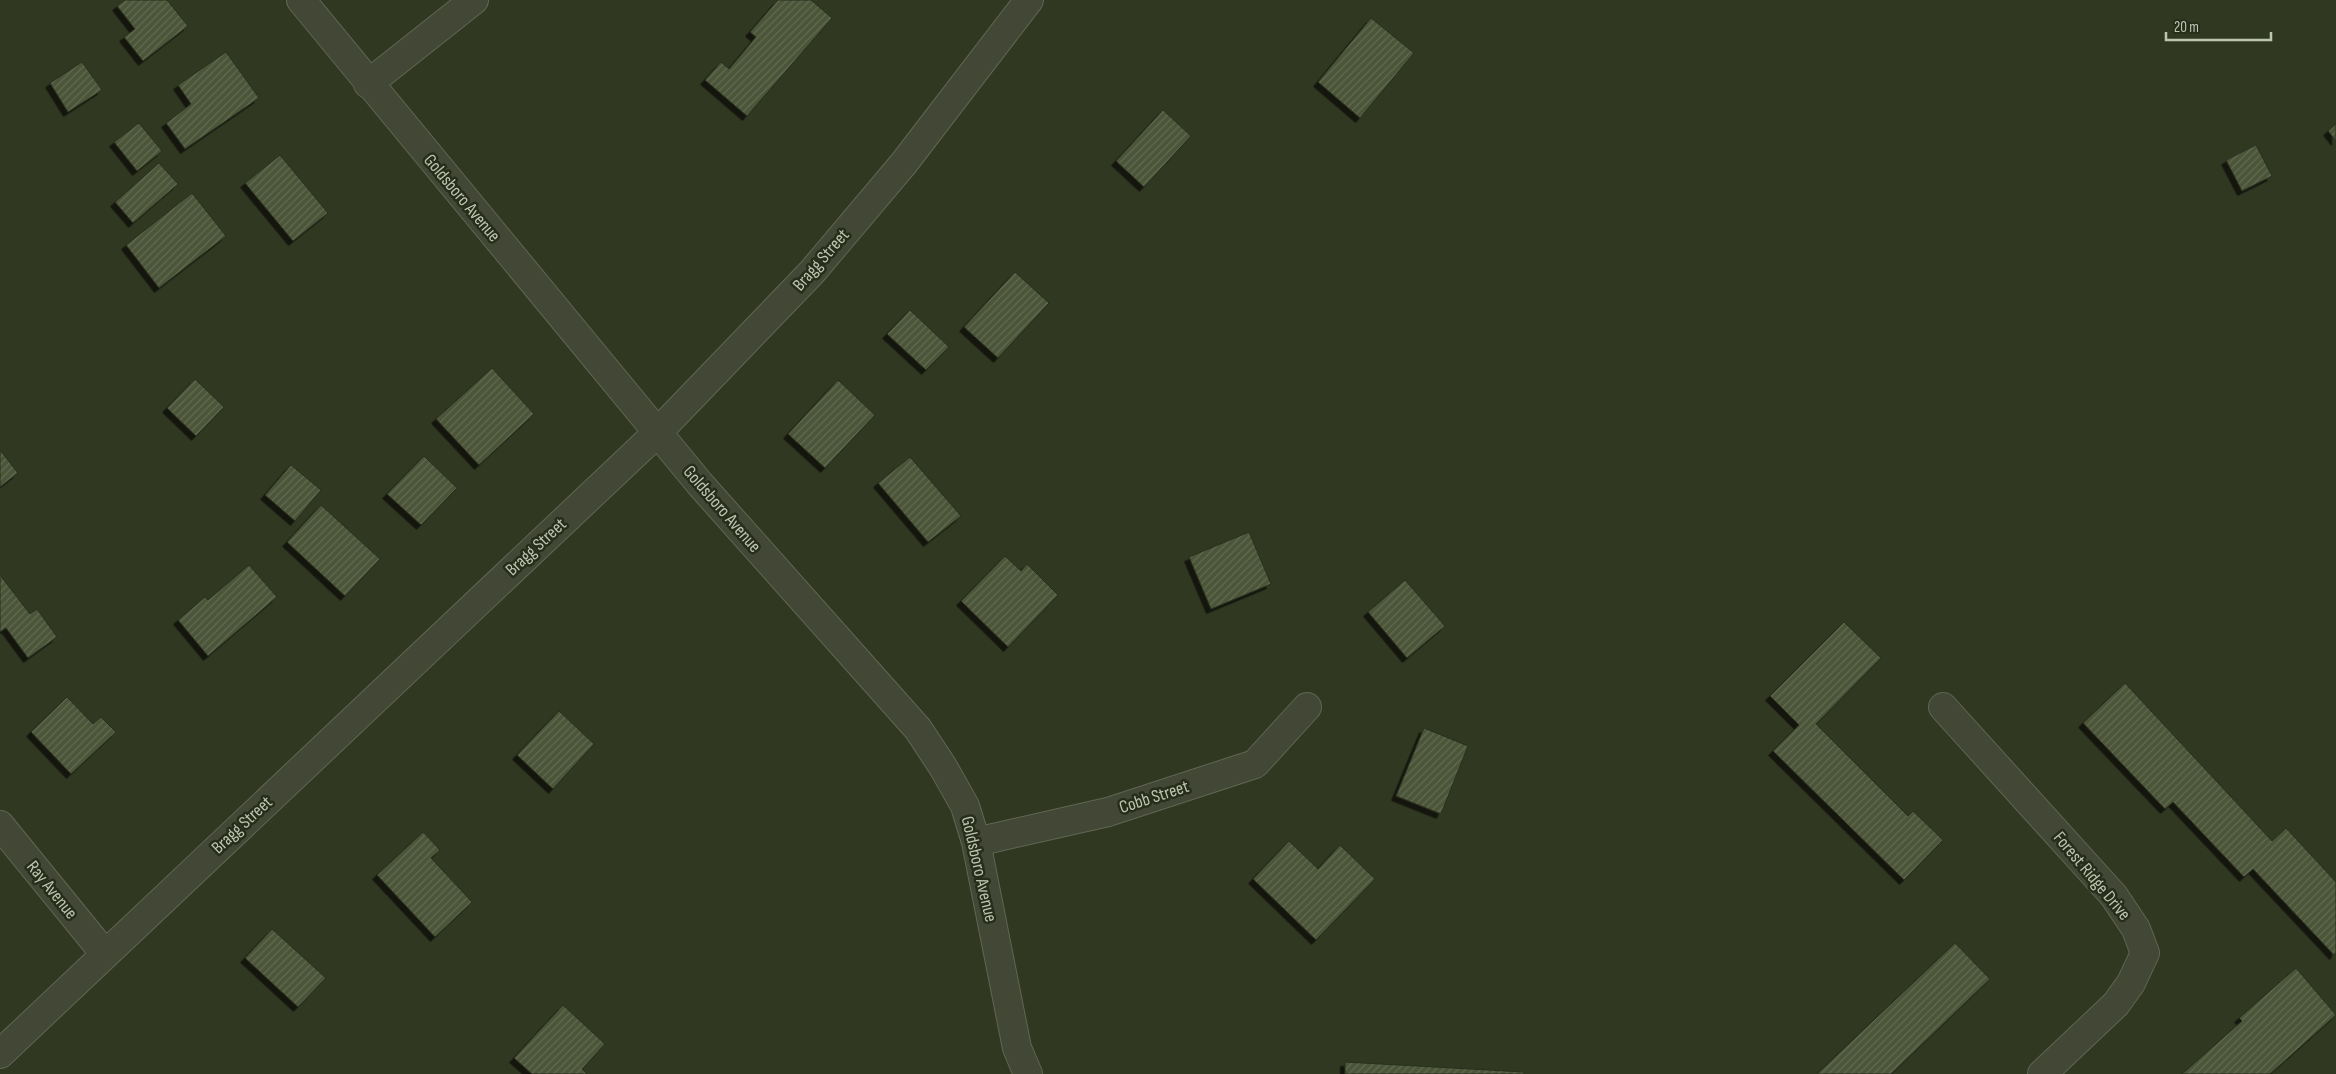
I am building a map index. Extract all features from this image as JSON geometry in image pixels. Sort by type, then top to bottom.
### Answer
[{"type":"street","name":"Goldsboro Avenue","points":[[301,0],[368,84],[700,484],[918,728],[965,806],[976,842],[1017,1048],[1028,1074]]},
{"type":"street","points":[[368,84],[474,0]]},
{"type":"street","name":"Bragg Street","points":[[0,1054],[657,432],[812,272],[904,163],[1028,0]]},
{"type":"street","name":"Cobb Street","points":[[976,842],[1108,812],[1256,764],[1307,707]]},
{"type":"street","name":"Forest Ridge Drive","points":[[1943,707],[2114,896],[2136,929],[2145,953],[2131,983],[2116,1004],[2042,1074]]},
{"type":"street","name":"Ray Avenue","points":[[0,825],[105,954]]},
{"type":"building","points":[[125,0],[167,0],[188,26],[143,61],[124,37],[135,29],[117,6]]},
{"type":"building","points":[[778,0],[811,0],[832,18],[747,116],[705,80],[721,62],[729,69],[756,37],[750,32]]},
{"type":"building","points":[[1371,18],[1414,53],[1360,118],[1318,82]]},
{"type":"building","points":[[226,52],[259,98],[185,149],[166,123],[191,104],[178,85]]},
{"type":"building","points":[[82,62],[102,90],[68,112],[50,83]]},
{"type":"building","points":[[1163,110],[1191,136],[1144,187],[1116,161]]},
{"type":"building","points":[[139,123],[162,151],[137,171],[114,142]]},
{"type":"building","points":[[2336,124],[2336,141],[2328,131]]},
{"type":"building","points":[[2256,145],[2272,176],[2242,191],[2226,160]]},
{"type":"building","points":[[280,155],[328,213],[293,241],[245,183]]},
{"type":"building","points":[[159,163],[178,184],[133,223],[115,202]]},
{"type":"building","points":[[192,193],[226,236],[159,288],[126,245]]},
{"type":"building","points":[[1015,272],[1049,303],[998,358],[964,327]]},
{"type":"building","points":[[910,310],[949,347],[926,370],[887,334]]},
{"type":"building","points":[[492,368],[534,414],[479,465],[436,419]]},
{"type":"building","points":[[195,379],[224,407],[196,436],[167,408]]},
{"type":"building","points":[[838,380],[875,415],[825,468],[788,434]]},
{"type":"building","points":[[0,450],[18,473],[0,487]]},
{"type":"building","points":[[424,456],[457,488],[421,525],[387,494]]},
{"type":"building","points":[[910,457],[961,516],[928,542],[878,483]]},
{"type":"building","points":[[291,465],[321,490],[295,521],[265,495]]},
{"type":"building","points":[[321,505],[380,559],[345,596],[287,542]]},
{"type":"building","points":[[1249,532],[1271,584],[1211,609],[1189,557]]},
{"type":"building","points":[[1005,556],[1021,571],[1027,564],[1058,595],[1008,647],[961,601]]},
{"type":"building","points":[[249,565],[277,597],[208,656],[178,620],[205,597],[208,600]]},
{"type":"building","points":[[0,575],[30,614],[37,609],[57,637],[28,658],[6,628],[0,632]]},
{"type":"building","points":[[1405,580],[1445,626],[1407,658],[1368,612]]},
{"type":"building","points":[[1844,622],[1881,658],[1816,724],[1908,816],[1913,811],[1943,840],[1904,880],[1773,751],[1799,725],[1770,696]]},
{"type":"building","points":[[2125,683],[2272,841],[2286,828],[2336,882],[2336,953],[2334,955],[2253,869],[2244,877],[2173,802],[2165,809],[2083,723]]},
{"type":"building","points":[[67,697],[93,724],[101,717],[116,732],[71,774],[31,732]]},
{"type":"building","points":[[559,711],[594,744],[553,789],[517,755]]},
{"type":"building","points":[[1424,728],[1468,746],[1441,814],[1396,796]]},
{"type":"building","points":[[423,832],[440,850],[431,858],[472,902],[435,937],[377,875]]},
{"type":"building","points":[[1289,841],[1318,869],[1340,845],[1375,879],[1316,940],[1253,879]]},
{"type":"building","points":[[272,929],[326,978],[298,1007],[245,958]]},
{"type":"building","points":[[1955,943],[1990,979],[1891,1074],[1817,1074]]},
{"type":"building","points":[[2296,968],[2336,1015],[2270,1074],[2182,1074],[2242,1021],[2239,1018]]},
{"type":"building","points":[[563,1005],[605,1044],[582,1069],[587,1074],[532,1074],[514,1058]]},
{"type":"building","points":[[1345,1062],[1524,1072],[1524,1074],[1345,1074]]}]
